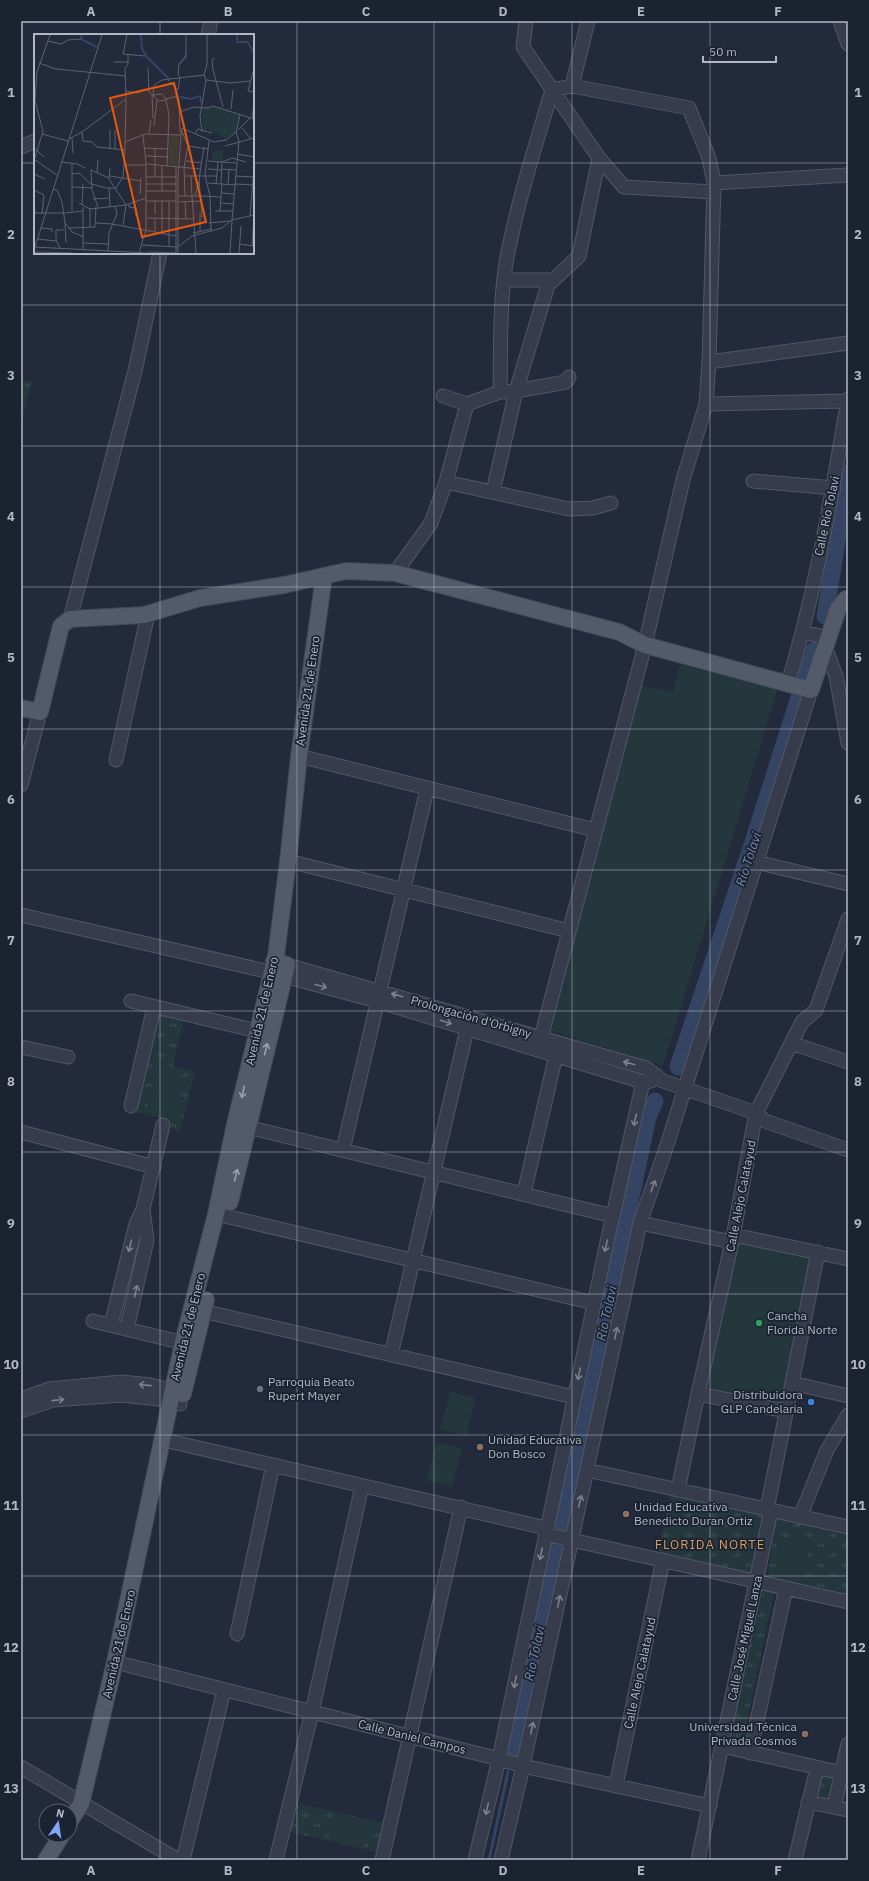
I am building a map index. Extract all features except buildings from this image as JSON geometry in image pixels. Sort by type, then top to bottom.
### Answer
[{"type":"main road","points":[[21,708],[40,712],[61,626],[70,619],[148,614],[200,598],[284,585],[346,571],[395,573],[619,632],[645,645],[811,690],[838,609],[846,599],[848,600]]},
{"type":"main road","name":"Avenida 21 de Enero","points":[[78,1809],[81,1804],[115,1662],[164,1440],[164,1426],[177,1397],[279,969],[299,756],[324,576]]},
{"type":"main road","name":"Avenida 21 de Enero","points":[[241,1126],[257,1031],[279,969]]},
{"type":"main road","points":[[46,1860],[57,1843]]},
{"type":"street","points":[[208,34],[211,21]]},
{"type":"street","points":[[526,21],[523,48],[599,158],[624,187],[714,187],[848,175]]},
{"type":"street","points":[[572,86],[588,21]]},
{"type":"street","points":[[840,21],[848,44]]},
{"type":"street","points":[[540,1043],[645,645],[683,480],[706,404],[709,362],[714,187],[710,158],[689,108],[572,86],[552,90]]},
{"type":"street","points":[[500,392],[504,280],[508,253],[524,187],[552,90]]},
{"type":"street","points":[[21,147],[34,141]]},
{"type":"street","points":[[493,492],[516,391],[548,285],[579,256],[599,158]]},
{"type":"street","points":[[70,619],[136,367],[160,254]]},
{"type":"street","points":[[504,280],[552,280]]},
{"type":"street","points":[[709,362],[848,343]]},
{"type":"street","points":[[443,396],[467,404],[500,392],[516,391],[566,382],[569,377]]},
{"type":"street","points":[[706,404],[848,400]]},
{"type":"street","name":"Calle Río Tolavi","points":[[788,683],[803,632],[834,488],[848,400]]},
{"type":"street","points":[[395,573],[431,523],[446,482],[467,404]]},
{"type":"street","points":[[753,481],[834,488]]},
{"type":"street","points":[[446,482],[570,509],[592,508],[611,503]]},
{"type":"street","points":[[116,760],[148,614]]},
{"type":"street","points":[[803,632],[827,643],[836,676],[848,743]]},
{"type":"street","points":[[501,1860],[523,1766],[640,1223],[666,1148],[684,1087],[811,690]]},
{"type":"street","points":[[21,785],[40,712]]},
{"type":"street","points":[[299,756],[596,830]]},
{"type":"street","points":[[343,1150],[427,789]]},
{"type":"street","points":[[288,862],[403,889],[569,931]]},
{"type":"street","points":[[756,862],[848,884]]},
{"type":"street","name":"Prolongación d'Orbigny","points":[[21,915],[279,969],[378,996],[540,1043],[556,1055],[644,1082],[663,1081],[684,1087],[756,1113],[765,1121],[848,1150]]},
{"type":"street","name":"Calle Alejo Calatayud","points":[[678,1490],[733,1239],[756,1113],[802,1022],[816,1010],[848,919]]},
{"type":"street","name":"Prolongación d'Orbigny","points":[[378,996],[467,1029],[540,1043],[646,1068],[663,1081]]},
{"type":"street","points":[[131,1001],[257,1031]]},
{"type":"street","points":[[131,1106],[154,1006]]},
{"type":"street","points":[[391,1355],[467,1029]]},
{"type":"street","points":[[791,1043],[848,1062]]},
{"type":"street","points":[[21,1046],[68,1057]]},
{"type":"street","points":[[524,1193],[556,1055]]},
{"type":"street","points":[[475,1860],[498,1759],[594,1303],[644,1082]]},
{"type":"street","points":[[111,1325],[136,1224],[143,1209],[154,1167],[163,1125]]},
{"type":"street","points":[[241,1126],[524,1193],[613,1216]]},
{"type":"street","points":[[21,1132],[154,1167]]},
{"type":"street","points":[[127,1329],[147,1240],[143,1209]]},
{"type":"street","points":[[221,1215],[594,1303]]},
{"type":"street","points":[[640,1223],[818,1252],[848,1259]]},
{"type":"street","name":"Calle José Miguel Lanza","points":[[698,1860],[757,1582],[786,1411],[818,1252]]},
{"type":"street","points":[[198,1310],[574,1398]]},
{"type":"street","points":[[93,1321],[189,1344]]},
{"type":"street","points":[[21,1399],[49,1389],[121,1382],[150,1385],[177,1397]]},
{"type":"street","points":[[792,1383],[848,1396]]},
{"type":"street","points":[[698,1394],[786,1411]]},
{"type":"street","points":[[21,1411],[53,1400],[121,1395],[159,1398],[177,1397]]},
{"type":"street","points":[[800,1517],[827,1450],[848,1415]]},
{"type":"street","points":[[164,1440],[461,1508],[546,1531],[572,1540],[848,1602]]},
{"type":"street","points":[[237,1634],[273,1465]]},
{"type":"street","points":[[587,1470],[848,1527]]},
{"type":"street","points":[[276,1860],[312,1712],[362,1486]]},
{"type":"street","points":[[382,1860],[461,1508]]},
{"type":"street","name":"Calle Alejo Calatayud","points":[[616,1786],[664,1560]]},
{"type":"street","points":[[750,1753],[786,1588]]},
{"type":"street","name":"Calle Daniel Campos","points":[[115,1662],[523,1766],[710,1806]]},
{"type":"street","points":[[183,1860],[224,1690]]},
{"type":"street","points":[[834,1807],[848,1744]]},
{"type":"street","points":[[722,1746],[842,1774]]},
{"type":"street","points":[[21,1768],[178,1860]]},
{"type":"street","points":[[796,1860],[808,1802],[817,1768]]},
{"type":"street","points":[[808,1802],[848,1810]]},
{"type":"green space","points":[[32,381],[21,425],[21,382]]},
{"type":"green space","points":[[680,665],[778,688],[663,1066],[549,1030],[640,685],[673,692]]},
{"type":"green space","points":[[158,1015],[184,1021],[173,1066],[195,1072],[180,1131],[167,1127],[169,1120],[134,1112]]},
{"type":"green space","points":[[157,1071],[183,1077],[172,1119],[146,1113]]},
{"type":"green space","points":[[137,1232],[143,1240],[125,1321],[116,1319]]},
{"type":"green space","name":"Cancha Florida Norte","points":[[737,1241],[814,1258],[781,1406],[705,1389]]},
{"type":"green space","points":[[450,1391],[475,1398],[466,1436],[440,1430]]},
{"type":"green space","points":[[436,1442],[462,1448],[452,1487],[427,1480]]},
{"type":"green space","points":[[670,1494],[764,1513],[751,1575],[658,1555]]},
{"type":"green space","points":[[776,1519],[848,1534],[848,1598],[767,1579]]},
{"type":"green space","points":[[783,1537],[810,1543],[800,1584],[774,1578]]},
{"type":"green space","points":[[763,1589],[774,1592],[743,1741],[737,1743],[731,1739]]},
{"type":"green space","points":[[822,1774],[835,1778],[831,1798],[826,1801],[817,1798],[814,1793]]},
{"type":"green space","points":[[297,1803],[383,1823],[377,1852],[290,1832]]},
{"type":"green space","points":[[333,1814],[370,1822],[364,1847],[328,1839]]},
{"type":"waterway","name":"Río Tolavi","points":[[825,616],[848,473]]},
{"type":"waterway","name":"Río Tolavi","points":[[678,1067],[753,842],[814,650]]},
{"type":"waterway","name":"Río Tolavi","points":[[561,1527],[648,1117],[655,1101]]},
{"type":"waterway","name":"Río Tolavi","points":[[512,1755],[556,1551]]},
{"type":"waterway","name":"Río Tolavi","points":[[489,1860],[508,1772]]},
{"type":"place","name":"Cancha Florida Norte","points":[[759,1323]]},
{"type":"place","name":"Parroquia Beato Rupert Mayer","points":[[260,1389]]},
{"type":"place","name":"Distribuidora GLP Candelaria","points":[[811,1402]]},
{"type":"place","name":"Unidad Educativa Don Bosco","points":[[480,1447]]},
{"type":"place","name":"Unidad Educativa Benedicto Duran Ortiz","points":[[626,1514]]},
{"type":"place","name":"Universidad Técnica Privada Cosmos","points":[[805,1734]]},
{"type":"district","name":"FLORIDA NORTE","points":[[710,1544]]}]
